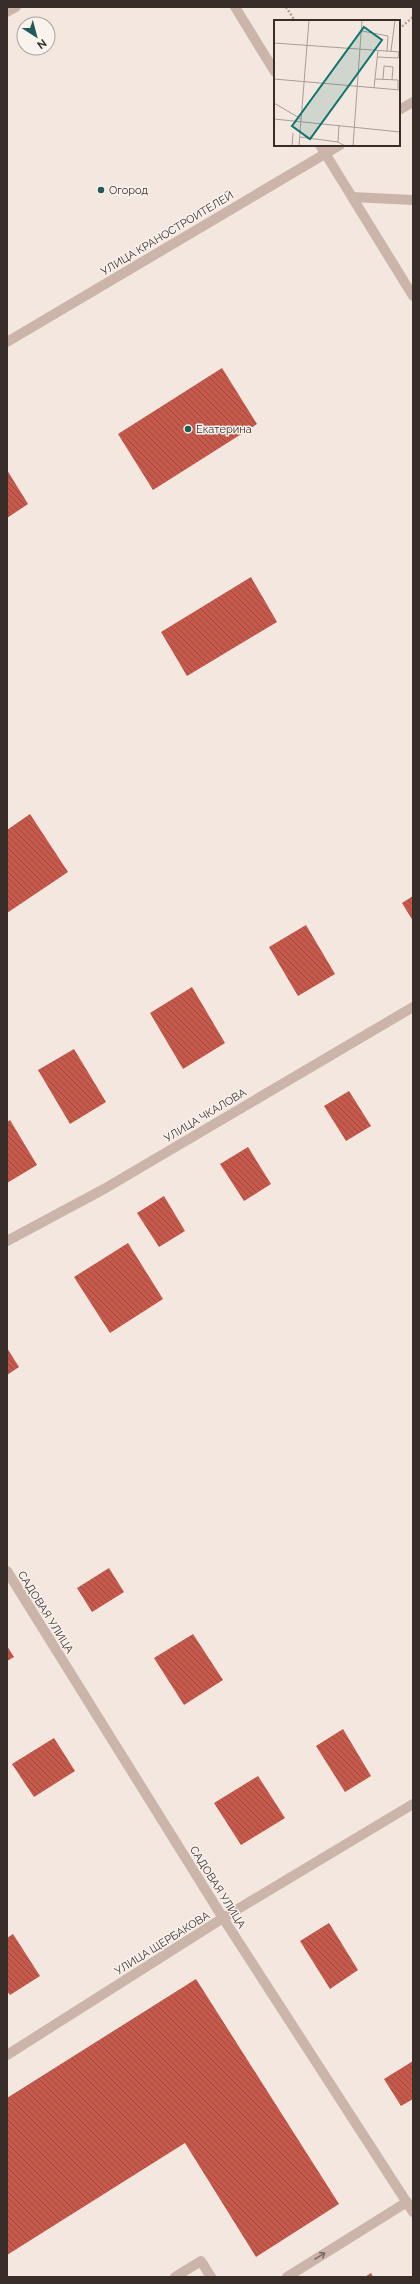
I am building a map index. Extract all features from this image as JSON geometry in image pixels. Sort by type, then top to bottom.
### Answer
[{"type":"street","points":[[7,12],[16,7]]},
{"type":"street","points":[[235,7],[274,70]]},
{"type":"street","points":[[400,109],[413,102]]},
{"type":"street","name":"УЛИЦА КРАНОСТРОИТЕЛЕЙ","points":[[7,342],[323,149],[336,146]]},
{"type":"street","points":[[323,149],[413,296]]},
{"type":"street","points":[[352,197],[413,200]]},
{"type":"street","name":"УЛИЦА ЧКАЛОВА","points":[[7,1241],[104,1189],[413,1007]]},
{"type":"street","name":"САДОВАЯ УЛИЦА","points":[[7,1571],[224,1918],[413,2212]]},
{"type":"street","name":"УЛИЦА ЩЕРБАКОВА","points":[[7,2055],[224,1918],[413,1804]]},
{"type":"street","points":[[287,2277],[407,2202]]},
{"type":"street","points":[[175,2277],[201,2261],[211,2277]]},
{"type":"path","points":[[286,7],[294,20]]},
{"type":"path","points":[[400,28],[413,17]]},
{"type":"building","name":"Екатерина","points":[[222,368],[257,424],[153,490],[118,434]]},
{"type":"building","points":[[7,470],[28,504],[7,518]]},
{"type":"building","points":[[251,577],[277,622],[187,676],[161,632]]},
{"type":"building","points":[[30,814],[68,872],[7,913],[7,830]]},
{"type":"building","points":[[413,896],[413,921],[402,903]]},
{"type":"building","points":[[306,925],[335,974],[298,996],[269,947]]},
{"type":"building","points":[[192,987],[225,1043],[183,1069],[150,1013]]},
{"type":"building","points":[[74,1049],[106,1102],[70,1124],[38,1070]]},
{"type":"building","points":[[349,1091],[371,1126],[346,1141],[324,1106]]},
{"type":"building","points":[[10,1120],[37,1165],[7,1183],[7,1122]]},
{"type":"building","points":[[248,1147],[271,1184],[244,1201],[220,1164]]},
{"type":"building","points":[[164,1196],[185,1231],[159,1247],[137,1213]]},
{"type":"building","points":[[128,1243],[163,1299],[110,1333],[74,1277]]},
{"type":"building","points":[[7,1348],[19,1367],[7,1375]]},
{"type":"building","points":[[109,1568],[124,1592],[92,1612],[77,1588]]},
{"type":"building","points":[[193,1634],[223,1680],[184,1705],[154,1658]]},
{"type":"building","points":[[7,1646],[14,1657],[7,1661]]},
{"type":"building","points":[[343,1729],[371,1776],[345,1792],[316,1746]]},
{"type":"building","points":[[54,1738],[75,1771],[34,1797],[12,1764]]},
{"type":"building","points":[[258,1776],[285,1818],[241,1845],[214,1803]]},
{"type":"building","points":[[329,1923],[358,1970],[330,1989],[300,1941]]},
{"type":"building","points":[[13,1934],[40,1976],[10,1995],[7,1991],[7,1938]]},
{"type":"building","points":[[196,1979],[339,2204],[256,2257],[185,2143],[7,2255],[7,2098]]},
{"type":"building","points":[[413,2061],[413,2099],[401,2106],[384,2079]]},
{"type":"building","points":[[371,2273],[373,2277],[365,2277]]},
{"type":"place","name":"Огород","points":[[101,190]]},
{"type":"place","name":"Екатерина","points":[[188,429]]}]
